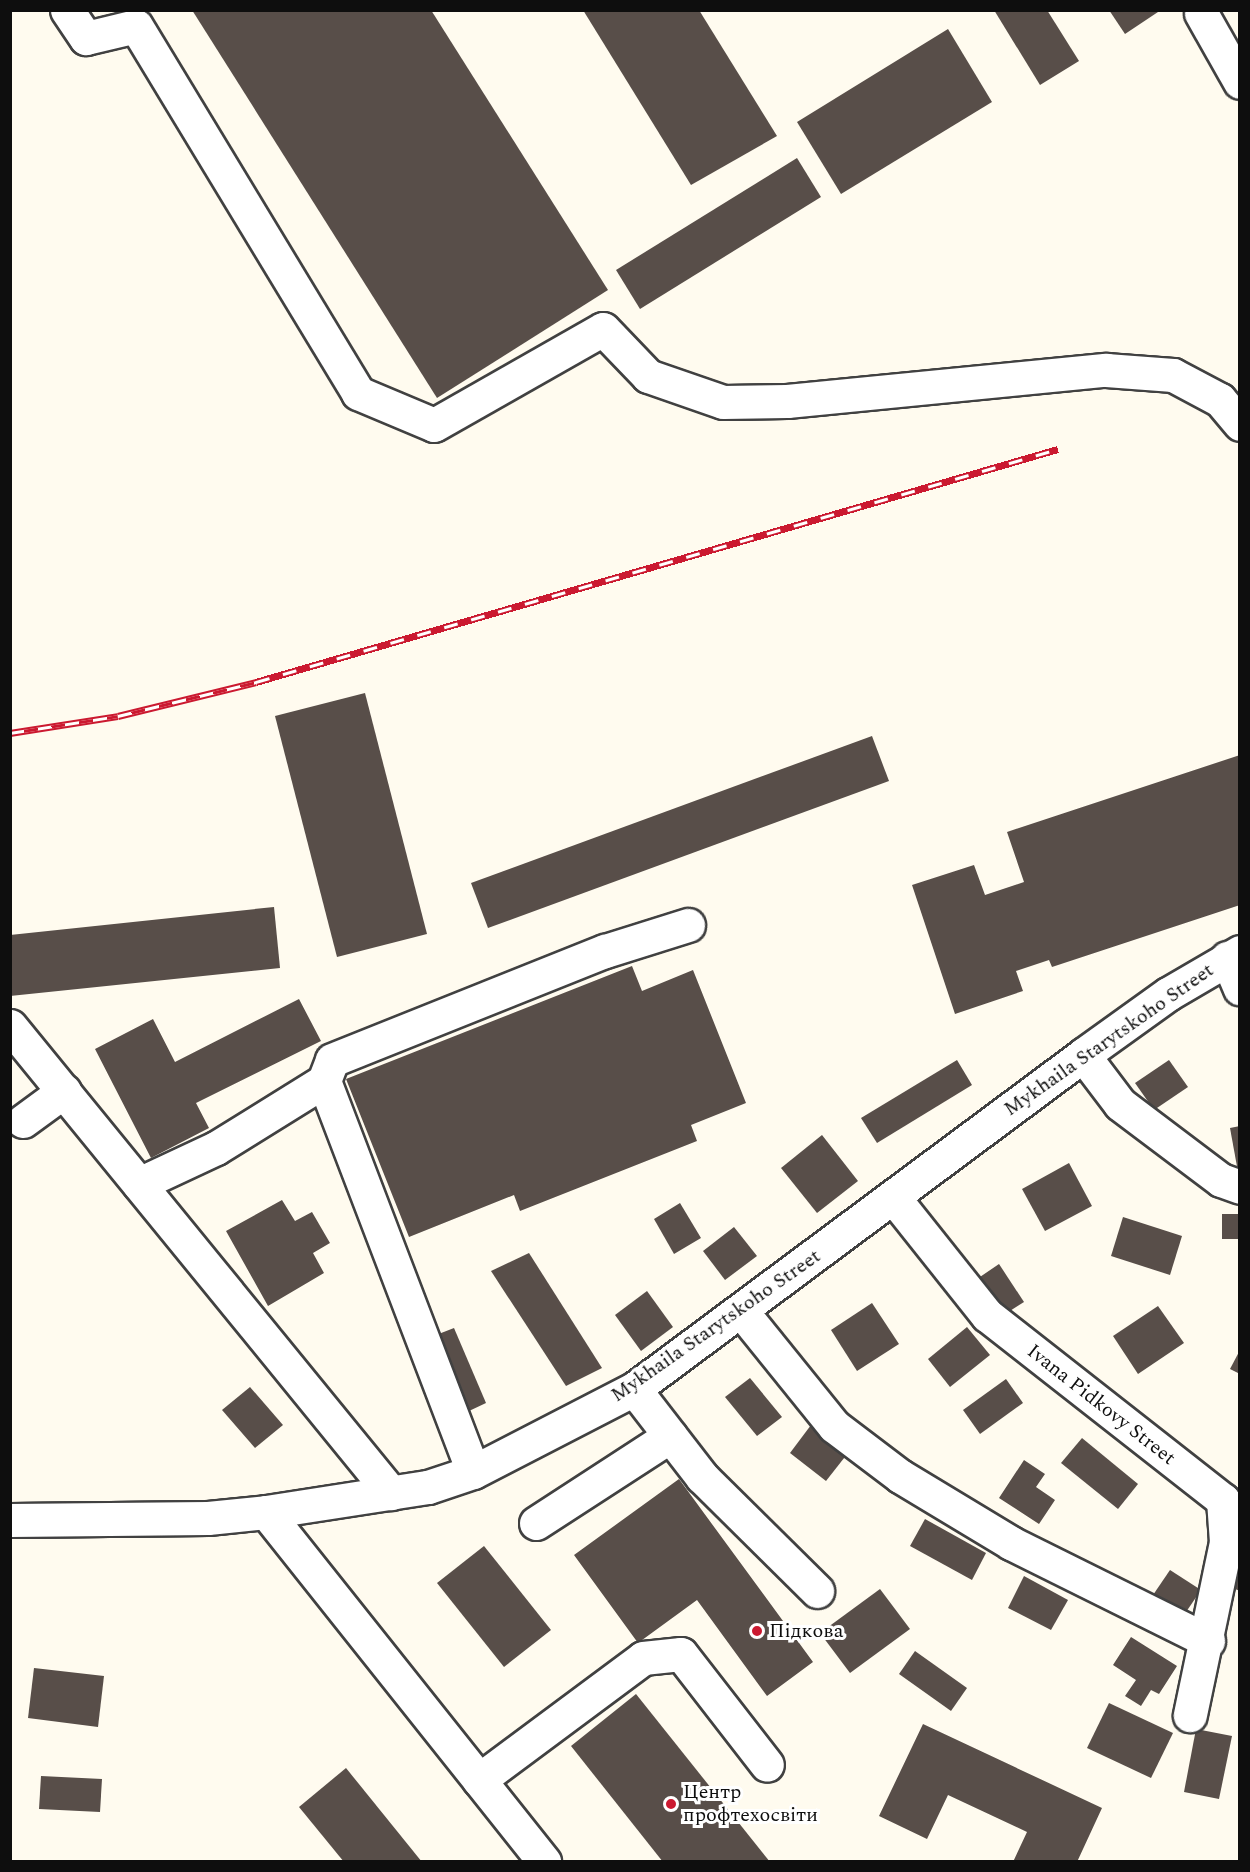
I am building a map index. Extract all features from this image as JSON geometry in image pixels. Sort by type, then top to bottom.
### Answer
[{"type":"street","points":[[67,10],[86,38],[136,26],[358,393],[434,425],[603,329],[648,376],[723,402],[787,401],[1106,370],[1173,375],[1220,400],[1239,424]]},
{"type":"street","points":[[1201,13],[1239,82]]},
{"type":"street","points":[[139,1184],[216,1148],[324,1081],[332,1060],[605,951],[688,925]]},
{"type":"street","points":[[1233,955],[1239,988]]},
{"type":"street","name":"Mykhaila Starytskoho Street","points":[[10,1520],[208,1518],[266,1512],[391,1493],[473,1472],[634,1389],[742,1312],[1083,1055],[1233,955]]},
{"type":"street","points":[[10,1026],[391,1493]]},
{"type":"street","points":[[1083,1055],[1120,1104],[1221,1180],[1239,1187]]},
{"type":"street","points":[[324,1081],[473,1472]]},
{"type":"street","points":[[23,1122],[64,1091]]},
{"type":"street","name":"Ivana Pidkovy Street","points":[[893,1197],[987,1316],[1223,1500],[1226,1542],[1208,1641],[1190,1715]]},
{"type":"street","points":[[742,1312],[834,1426],[900,1476],[1011,1543],[1208,1641]]},
{"type":"street","points":[[634,1389],[702,1477],[817,1591]]},
{"type":"street","points":[[536,1523],[670,1436]]},
{"type":"street","points":[[266,1512],[544,1862]]},
{"type":"street","points":[[479,1780],[643,1658],[681,1654],[767,1765]]},
{"type":"building","points":[[192,10],[431,10],[608,290],[437,398]]},
{"type":"building","points":[[583,10],[699,10],[777,136],[691,185]]},
{"type":"building","points":[[994,10],[1047,10],[1079,61],[1040,85]]},
{"type":"building","points":[[1109,10],[1161,10],[1125,34]]},
{"type":"building","points":[[948,29],[992,102],[841,194],[797,122]]},
{"type":"building","points":[[797,158],[821,197],[640,309],[616,270]]},
{"type":"building","points":[[365,693],[427,934],[337,957],[275,716]]},
{"type":"building","points":[[872,736],[889,781],[488,928],[471,883]]},
{"type":"building","points":[[1240,755],[1240,905],[1052,967],[1049,960],[1016,971],[1023,991],[955,1014],[912,885],[974,865],[985,895],[1024,882],[1007,832]]},
{"type":"building","points":[[274,907],[280,968],[10,996],[10,935]]},
{"type":"building","points":[[632,966],[642,991],[693,970],[746,1103],[691,1125],[697,1141],[520,1211],[514,1195],[409,1237],[346,1079]]},
{"type":"building","points":[[299,999],[321,1041],[196,1103],[209,1128],[151,1158],[95,1049],[153,1019],[175,1062]]},
{"type":"building","points":[[957,1060],[972,1085],[877,1143],[861,1118]]},
{"type":"building","points":[[1169,1060],[1188,1087],[1154,1110],[1135,1083]]},
{"type":"building","points":[[1240,1126],[1240,1172],[1238,1172],[1230,1128]]},
{"type":"building","points":[[822,1135],[858,1181],[817,1213],[781,1168]]},
{"type":"building","points":[[1069,1163],[1092,1206],[1045,1231],[1022,1189]]},
{"type":"building","points":[[282,1200],[295,1221],[312,1212],[330,1243],[313,1253],[324,1273],[268,1306],[226,1231]]},
{"type":"building","points":[[680,1203],[701,1238],[674,1254],[654,1219]]},
{"type":"building","points":[[1222,1214],[1240,1214],[1240,1239],[1222,1239]]},
{"type":"building","points":[[1123,1217],[1182,1236],[1170,1275],[1111,1256]]},
{"type":"building","points":[[734,1227],[757,1256],[725,1280],[703,1251]]},
{"type":"building","points":[[529,1253],[602,1368],[566,1386],[491,1271]]},
{"type":"building","points":[[999,1264],[1024,1302],[999,1318],[974,1281]]},
{"type":"building","points":[[647,1291],[673,1327],[641,1351],[615,1315]]},
{"type":"building","points":[[872,1303],[899,1344],[857,1371],[831,1330]]},
{"type":"building","points":[[1158,1306],[1184,1343],[1138,1374],[1113,1336]]},
{"type":"building","points":[[967,1327],[990,1355],[950,1387],[928,1359]]},
{"type":"building","points":[[454,1328],[486,1403],[469,1411],[436,1335]]},
{"type":"building","points":[[1240,1350],[1240,1374],[1230,1369]]},
{"type":"building","points":[[750,1378],[782,1417],[757,1436],[725,1397]]},
{"type":"building","points":[[1006,1379],[1023,1403],[980,1434],[963,1410]]},
{"type":"building","points":[[250,1387],[283,1425],[255,1448],[222,1410]]},
{"type":"building","points":[[811,1425],[848,1453],[826,1481],[790,1453]]},
{"type":"building","points":[[1082,1438],[1138,1484],[1118,1509],[1061,1463]]},
{"type":"building","points":[[1024,1460],[1045,1474],[1036,1487],[1055,1500],[1039,1524],[999,1498]]},
{"type":"building","name":"Підкова","points":[[679,1479],[813,1662],[767,1696],[697,1600],[638,1643],[574,1555]]},
{"type":"building","points":[[925,1519],[986,1553],[972,1580],[910,1546]]},
{"type":"building","points":[[484,1546],[551,1630],[504,1667],[437,1583]]},
{"type":"building","points":[[1240,1564],[1240,1591],[1230,1587]]},
{"type":"building","points":[[1170,1570],[1201,1590],[1184,1615],[1153,1595]]},
{"type":"building","points":[[1024,1576],[1068,1600],[1051,1630],[1008,1608]]},
{"type":"building","points":[[880,1589],[910,1629],[850,1673],[820,1633]]},
{"type":"building","points":[[1131,1637],[1177,1666],[1159,1694],[1151,1690],[1141,1706],[1125,1696],[1136,1680],[1113,1665]]},
{"type":"building","points":[[915,1651],[967,1688],[951,1711],[899,1674]]},
{"type":"building","points":[[34,1668],[104,1676],[98,1727],[28,1718]]},
{"type":"building","name":"Центр профтехосвіти","points":[[636,1694],[770,1862],[663,1862],[571,1746]]},
{"type":"building","points":[[1109,1703],[1173,1733],[1151,1778],[1087,1748]]},
{"type":"building","points":[[923,1724],[1102,1808],[1077,1862],[1013,1862],[1027,1832],[948,1795],[927,1839],[879,1816]]},
{"type":"building","points":[[1196,1729],[1232,1736],[1219,1799],[1184,1792]]},
{"type":"building","points":[[346,1768],[422,1862],[344,1862],[299,1807]]},
{"type":"building","points":[[41,1776],[102,1779],[100,1812],[39,1809]]},
{"type":"railway","points":[[10,733],[118,716],[256,682],[1058,449]]},
{"type":"place","name":"Підкова","points":[[757,1631]]},
{"type":"place","name":"Центр профтехосвіти","points":[[671,1804]]}]
